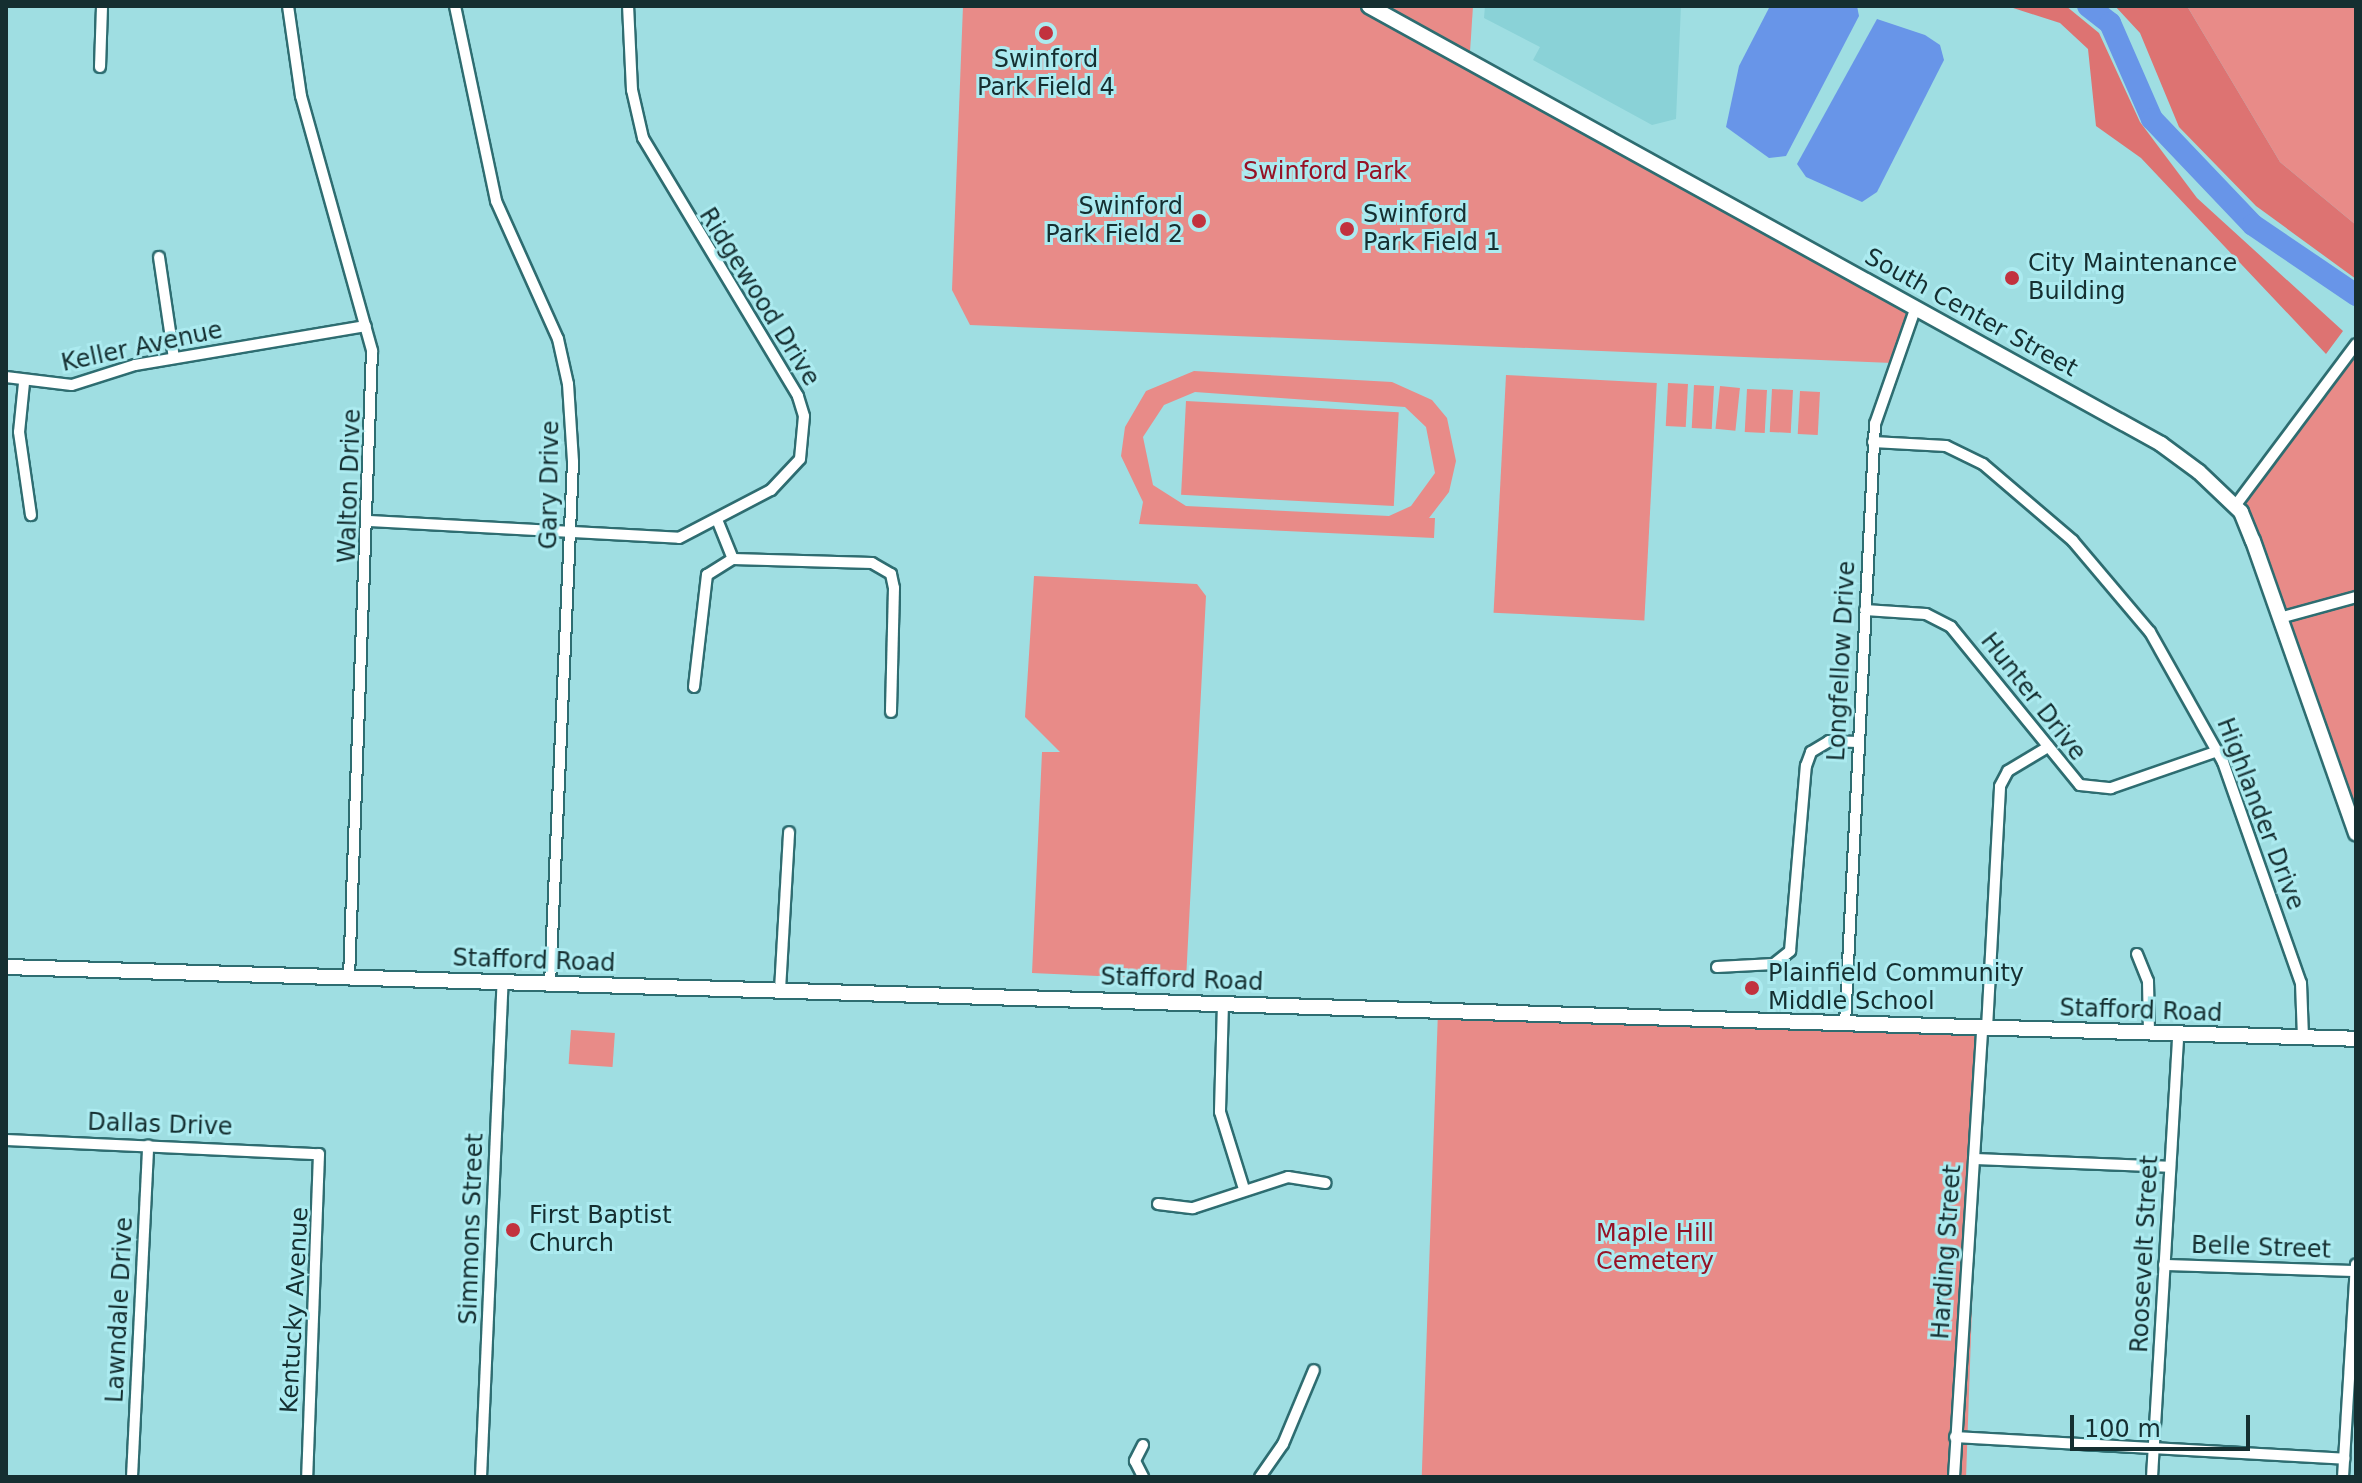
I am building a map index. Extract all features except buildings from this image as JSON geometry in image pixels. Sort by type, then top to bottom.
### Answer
[{"type":"street","points":[[100,67],[102,6]]},
{"type":"street","name":"Walton Drive","points":[[288,6],[301,96],[366,326],[373,382],[370,521],[349,977]]},
{"type":"street","name":"Gary Drive","points":[[455,6],[496,201],[565,363],[571,531],[550,984]]},
{"type":"street","name":"Ridgewood Drive","points":[[370,521],[679,538],[718,522],[793,473],[804,416],[643,138],[632,90],[628,6]]},
{"type":"street","name":"South Center Street","points":[[1369,6],[2161,444],[2235,506],[2283,617],[2356,833]]},
{"type":"street","points":[[159,257],[174,358]]},
{"type":"street","name":"Longfellow Drive","points":[[1845,1024],[1873,442],[1884,388],[1916,307]]},
{"type":"street","name":"Keller Avenue","points":[[6,377],[24,383],[72,385],[174,358],[366,326]]},
{"type":"street","points":[[2235,506],[2356,344]]},
{"type":"street","points":[[24,383],[19,432],[31,515]]},
{"type":"street","name":"Highlander Drive","points":[[1873,442],[1957,449],[2044,514],[2150,632],[2218,751],[2301,983],[2303,1038]]},
{"type":"street","points":[[718,522],[733,559]]},
{"type":"street","points":[[694,687],[707,575],[733,559],[872,563],[891,574],[891,712]]},
{"type":"street","points":[[2283,617],[2356,597]]},
{"type":"street","name":"Hunter Drive","points":[[1865,610],[1926,614],[1951,627],[2072,779],[2100,790],[2218,751]]},
{"type":"street","points":[[1717,967],[1774,964],[1790,951],[1806,766],[1811,752],[1829,741],[1858,742]]},
{"type":"street","name":"Harding Street","points":[[1954,1477],[2000,786],[2008,771],[2048,747]]},
{"type":"street","points":[[780,990],[789,832]]},
{"type":"street","points":[[2137,954],[2148,981],[2149,1034]]},
{"type":"street","name":"Stafford Road","points":[[6,967],[2356,1039]]},
{"type":"street","name":"Simmons Street","points":[[481,1477],[503,982]]},
{"type":"street","points":[[1223,1003],[1220,1112],[1244,1189]]},
{"type":"street","name":"Roosevelt Street","points":[[2152,1477],[2178,1034]]},
{"type":"street","name":"Dallas Drive","points":[[6,1140],[312,1148]]},
{"type":"street","name":"Lawndale Drive","points":[[132,1477],[148,1145]]},
{"type":"street","name":"Kentucky Avenue","points":[[307,1477],[322,1165],[312,1148]]},
{"type":"street","points":[[1974,1159],[2170,1167]]},
{"type":"street","points":[[1158,1204],[1193,1208],[1288,1177],[1326,1183]]},
{"type":"street","points":[[2343,1477],[2344,1459],[2351,1436],[2356,1264]]},
{"type":"street","name":"Belle Street","points":[[2164,1265],[2356,1271]]},
{"type":"street","points":[[1260,1477],[1283,1444],[1314,1370]]},
{"type":"street","points":[[1955,1437],[2344,1459]]},
{"type":"street","points":[[1143,1445],[1135,1461],[1143,1477]]},
{"type":"shaded area","points":[[1485,6],[1681,6],[1676,119],[1652,125],[1533,60],[1540,47],[1484,18]]},
{"type":"shaded area","points":[[2007,6],[2066,6],[2099,33],[2140,122],[2197,198],[2343,331],[2326,354],[2141,158],[2096,126],[2088,49],[2060,23]]},
{"type":"shaded area","points":[[2115,6],[2187,6],[2280,162],[2356,225],[2356,279],[2256,206],[2179,127],[2140,33]]},
{"type":"green space","name":"Swinford Park","points":[[963,6],[1369,6],[1916,307],[1892,363],[970,325],[952,290]]},
{"type":"green space","points":[[1383,6],[1473,6],[1470,52]]},
{"type":"green space","points":[[2187,6],[2356,6],[2356,225],[2280,162]]},
{"type":"green space","points":[[2356,342],[2356,845],[2235,506]]},
{"type":"green space","points":[[1194,371],[1392,382],[1432,400],[1447,418],[1456,461],[1449,492],[1429,518],[1435,518],[1434,538],[1139,524],[1143,502],[1121,456],[1125,427],[1146,391]],"holes":[[[1195,392],[1405,407],[1426,427],[1435,473],[1411,506],[1389,516],[1186,506],[1153,485],[1143,437],[1164,405]]]},
{"type":"green space","points":[[1506,375],[1657,383],[1644,621],[1494,613]]},
{"type":"green space","points":[[1668,383],[1688,384],[1686,427],[1666,426]]},
{"type":"green space","points":[[1694,385],[1714,386],[1712,429],[1692,428]]},
{"type":"green space","points":[[1720,386],[1740,388],[1735,431],[1716,429]]},
{"type":"green space","points":[[1747,389],[1767,390],[1765,433],[1745,432]]},
{"type":"green space","points":[[1772,389],[1793,390],[1791,433],[1770,432]]},
{"type":"green space","points":[[1800,391],[1820,392],[1818,435],[1798,434]]},
{"type":"green space","points":[[1186,401],[1399,412],[1394,506],[1181,495]]},
{"type":"green space","points":[[1034,576],[1197,584],[1206,596],[1186,980],[1032,973],[1042,752],[1060,752],[1025,717]]},
{"type":"green space","name":"Maple Hill Cemetery","points":[[1438,1011],[1982,1030],[1966,1477],[1422,1477]]},
{"type":"green space","points":[[571,1030],[615,1033],[613,1067],[569,1064]]},
{"type":"water","points":[[1770,6],[1857,6],[1859,16],[1786,156],[1769,158],[1726,127],[1739,66]]},
{"type":"water","points":[[1877,19],[1925,35],[1940,45],[1944,60],[1877,192],[1862,202],[1806,177],[1797,164]]},
{"type":"waterway","points":[[2088,6],[2110,23],[2152,119],[2253,225],[2356,295]]},
{"type":"place","name":"Swinford Park Field 4","points":[[1046,33]]},
{"type":"place","name":"Swinford Park Field 2","points":[[1199,221]]},
{"type":"place","name":"Swinford Park Field 1","points":[[1347,229]]},
{"type":"place","name":"City Maintenance Building","points":[[2012,278]]},
{"type":"place","name":"Plainfield Community Middle School","points":[[1752,988]]},
{"type":"place","name":"First Baptist Church","points":[[513,1230]]}]
